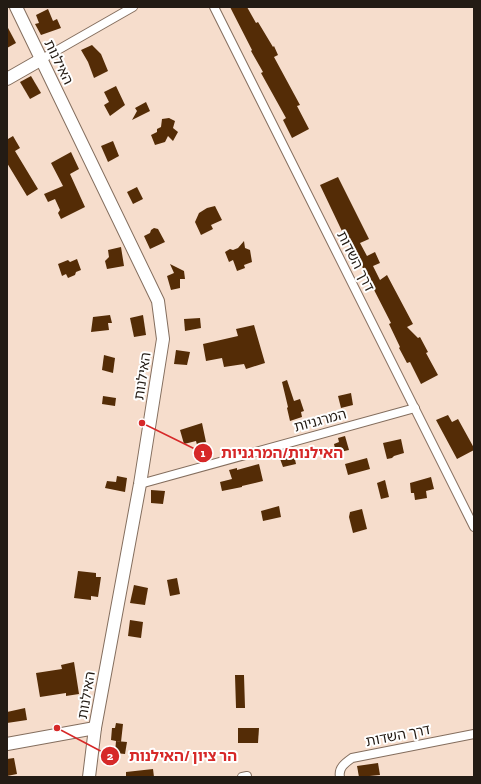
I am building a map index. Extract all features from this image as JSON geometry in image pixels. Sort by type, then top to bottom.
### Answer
[{"type":"main road","name":"האילנות","points":[[16,7],[158,301],[163,339],[140,484],[95,728],[89,777]]},
{"type":"main road","points":[[7,78],[42,59]]},
{"type":"main road","points":[[7,744],[95,728]]},
{"type":"street","points":[[42,59],[133,7]]},
{"type":"street","name":"דרך השדות","points":[[214,7],[474,527]]},
{"type":"street","name":"המרגניות","points":[[140,484],[415,408]]},
{"type":"street","name":"דרך השדות","points":[[340,777],[339,774],[343,764],[352,758],[474,734]]},
{"type":"building","points":[[230,7],[247,7],[256,23],[258,22],[273,47],[274,46],[278,55],[274,57],[300,105],[297,106],[309,129],[292,138],[283,120],[286,118],[261,73],[263,72]]},
{"type":"building","points":[[48,9],[53,21],[57,19],[61,28],[41,35],[35,24],[39,23],[36,15]]},
{"type":"building","points":[[7,26],[16,43],[7,48]]},
{"type":"building","points":[[92,45],[101,54],[108,71],[94,78],[88,62],[81,50]]},
{"type":"building","points":[[31,76],[41,93],[30,99],[20,82]]},
{"type":"building","points":[[116,86],[125,105],[110,116],[104,105],[109,102],[104,92]]},
{"type":"building","points":[[146,102],[150,111],[132,120],[137,111],[135,108]]},
{"type":"building","points":[[169,118],[175,121],[173,128],[178,132],[173,141],[168,136],[165,142],[155,145],[151,135],[157,132],[157,129],[161,127],[162,119]]},
{"type":"building","points":[[13,136],[20,148],[15,151],[38,189],[27,196],[7,163],[7,138],[8,139]]},
{"type":"building","points":[[113,141],[119,156],[108,162],[101,146]]},
{"type":"building","points":[[71,152],[79,169],[70,174],[85,207],[61,219],[58,213],[60,210],[55,199],[48,202],[44,194],[63,186],[51,163]]},
{"type":"building","points":[[338,177],[369,239],[360,243],[367,256],[375,252],[380,263],[373,266],[380,280],[387,275],[413,324],[407,327],[418,338],[420,337],[428,352],[426,353],[438,375],[421,384],[410,362],[407,363],[399,348],[400,347],[389,324],[391,323],[352,247],[350,248],[320,185]]},
{"type":"building","points":[[137,187],[143,199],[133,204],[127,192]]},
{"type":"building","points":[[215,206],[222,220],[211,225],[213,229],[201,235],[195,222],[199,213],[207,208]]},
{"type":"building","points":[[154,228],[158,229],[165,242],[150,249],[144,236],[150,233]]},
{"type":"building","points":[[244,241],[245,248],[250,250],[252,262],[244,265],[245,268],[237,271],[233,260],[229,262],[225,252],[230,249],[233,250],[238,248]]},
{"type":"building","points":[[121,247],[124,266],[107,269],[105,261],[109,257],[108,250]]},
{"type":"building","points":[[77,259],[81,270],[68,278],[66,274],[62,276],[58,264],[68,260],[70,262]]},
{"type":"building","points":[[170,264],[184,271],[185,279],[180,279],[180,288],[171,290],[167,276],[174,273]]},
{"type":"building","points":[[110,315],[112,323],[108,323],[109,330],[91,332],[93,317]]},
{"type":"building","points":[[143,315],[146,335],[134,337],[130,318]]},
{"type":"building","points":[[200,318],[201,328],[185,331],[184,319]]},
{"type":"building","points":[[254,325],[265,363],[246,369],[244,364],[224,367],[222,358],[206,361],[203,344],[238,336],[236,329]]},
{"type":"building","points":[[176,350],[190,352],[187,365],[174,364]]},
{"type":"building","points":[[104,355],[115,358],[113,373],[102,370]]},
{"type":"building","points":[[287,380],[294,401],[300,399],[304,411],[301,412],[302,417],[290,421],[282,382]]},
{"type":"building","points":[[351,393],[353,405],[341,408],[338,396]]},
{"type":"building","points":[[103,396],[116,398],[115,406],[102,404]]},
{"type":"building","points":[[448,415],[452,422],[458,419],[474,448],[474,450],[457,459],[436,420]]},
{"type":"building","points":[[202,423],[206,442],[197,445],[196,441],[184,444],[180,430]]},
{"type":"building","points":[[345,436],[349,450],[336,453],[334,444],[339,442],[338,438]]},
{"type":"building","points":[[401,439],[404,453],[387,459],[383,443]]},
{"type":"building","points":[[288,453],[289,456],[294,455],[296,464],[283,467],[279,456]]},
{"type":"building","points":[[367,458],[370,469],[348,475],[345,464]]},
{"type":"building","points":[[259,464],[263,481],[222,491],[220,482],[232,479],[229,470],[237,468],[237,470]]},
{"type":"building","points":[[117,476],[127,478],[125,492],[105,488],[107,481],[116,482]]},
{"type":"building","points":[[431,477],[434,489],[426,491],[427,498],[415,500],[414,493],[411,493],[410,483]]},
{"type":"building","points":[[385,480],[389,497],[381,499],[377,483]]},
{"type":"building","points":[[151,490],[165,491],[163,504],[151,503]]},
{"type":"building","points":[[279,506],[281,517],[263,521],[261,511]]},
{"type":"building","points":[[362,509],[367,529],[353,533],[349,517],[350,512]]},
{"type":"building","points":[[78,571],[96,573],[96,577],[101,577],[98,597],[91,596],[91,600],[74,598]]},
{"type":"building","points":[[177,578],[180,594],[170,596],[167,580]]},
{"type":"building","points":[[134,585],[148,588],[145,605],[130,603]]},
{"type":"building","points":[[130,620],[143,622],[141,638],[128,636]]},
{"type":"building","points":[[74,662],[79,694],[66,696],[66,693],[40,697],[36,673],[62,669],[61,665]]},
{"type":"building","points":[[235,675],[244,675],[245,708],[236,708]]},
{"type":"building","points":[[25,708],[27,720],[7,723],[7,712]]},
{"type":"building","points":[[116,723],[123,724],[121,742],[111,740],[112,728],[115,728]]},
{"type":"building","points":[[238,728],[259,728],[258,743],[238,743]]},
{"type":"building","points":[[116,741],[127,742],[125,754],[115,753]]},
{"type":"building","points":[[14,758],[17,774],[7,776],[7,759]]},
{"type":"building","points":[[378,763],[380,775],[359,777],[357,766]]},
{"type":"building","points":[[153,769],[154,777],[126,777],[126,772]]},
{"type":"place","name":"האילנות/המרגניות","points":[[142,423]]},
{"type":"place","name":"הר ציון /האילנות","points":[[57,728]]}]
